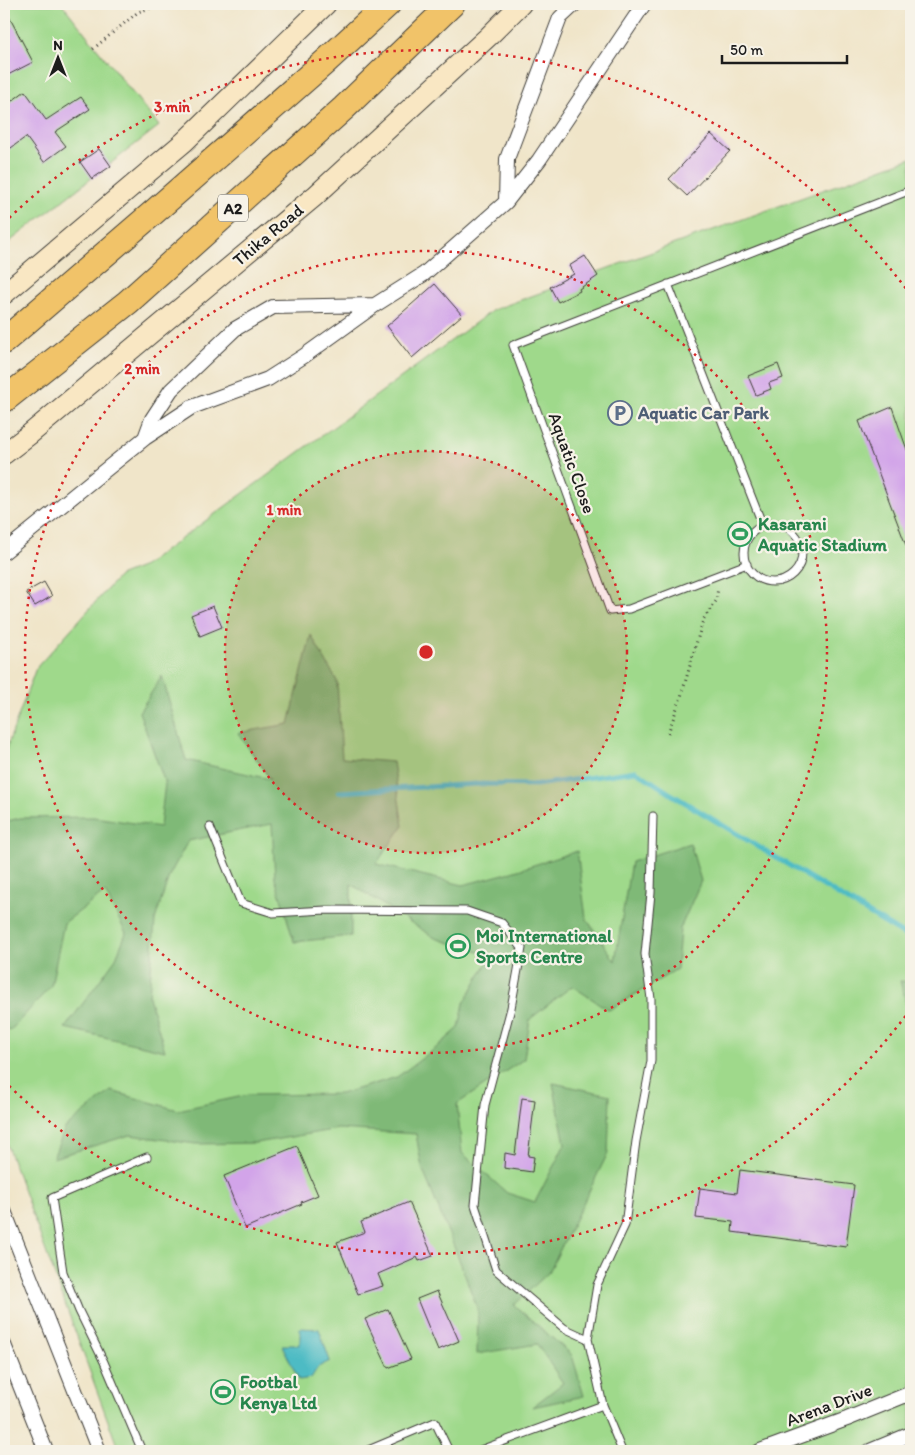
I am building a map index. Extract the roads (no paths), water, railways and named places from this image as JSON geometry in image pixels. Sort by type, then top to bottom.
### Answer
[{"type":"highway","points":[[4,341],[184,186],[388,4]]},
{"type":"highway","name":"A2","points":[[4,400],[128,302],[344,108],[452,4]]},
{"type":"main road","points":[[4,294],[184,142],[326,4]]},
{"type":"main road","name":"Thika Road","points":[[4,454],[315,196],[489,36],[521,4]]},
{"type":"street","points":[[506,202],[507,159],[560,18],[575,4]]},
{"type":"street","points":[[4,552],[145,438],[192,407],[268,380],[375,305],[424,274],[506,202],[540,160],[644,4]]},
{"type":"street","points":[[145,438],[152,419],[171,390],[235,329],[273,307],[375,305]]},
{"type":"street","points":[[4,1210],[99,1451]]},
{"type":"street","points":[[4,1345],[46,1451]]},
{"type":"street","name":"Arena Drive","points":[[760,1451],[911,1393]]},
{"type":"street","points":[[870,1451],[911,1434]]},
{"type":"lane","name":"Aquatic Close","points":[[747,564],[629,608],[610,611],[513,344],[911,190]]},
{"type":"lane","points":[[668,284],[762,526]]},
{"type":"lane","points":[[767,524],[785,526],[794,532],[799,540],[802,550],[801,559],[791,575],[782,580],[763,580],[754,575],[745,559],[746,541],[751,534],[762,526],[767,524]]},
{"type":"lane","points":[[622,1451],[603,1405],[588,1339],[597,1286],[625,1225],[636,1141],[651,1061],[651,999],[645,954],[651,892],[653,816]]},
{"type":"lane","points":[[210,826],[241,903],[273,913],[326,910],[467,911],[502,923],[522,948],[511,1008],[485,1105],[475,1205],[496,1270],[564,1328],[588,1339]]},
{"type":"lane","points":[[142,1451],[63,1272],[52,1198],[146,1157]]},
{"type":"lane","points":[[478,1451],[493,1449],[603,1405]]},
{"type":"lane","points":[[366,1451],[435,1422],[449,1451]]},
{"type":"water","points":[[300,1328],[319,1329],[330,1361],[318,1367],[311,1378],[299,1380],[282,1345],[300,1345]]},
{"type":"waterway","points":[[339,792],[477,784],[536,785],[636,771],[911,939]]},
{"type":"place","name":"Aquatic Car Park","points":[[620,413]]},
{"type":"place","name":"Kasarani Aquatic Stadium","points":[[740,534]]},
{"type":"place","name":"Moi International Sports Centre","points":[[458,946]]},
{"type":"place","name":"Footbal Kenya Ltd","points":[[223,1392]]}]
